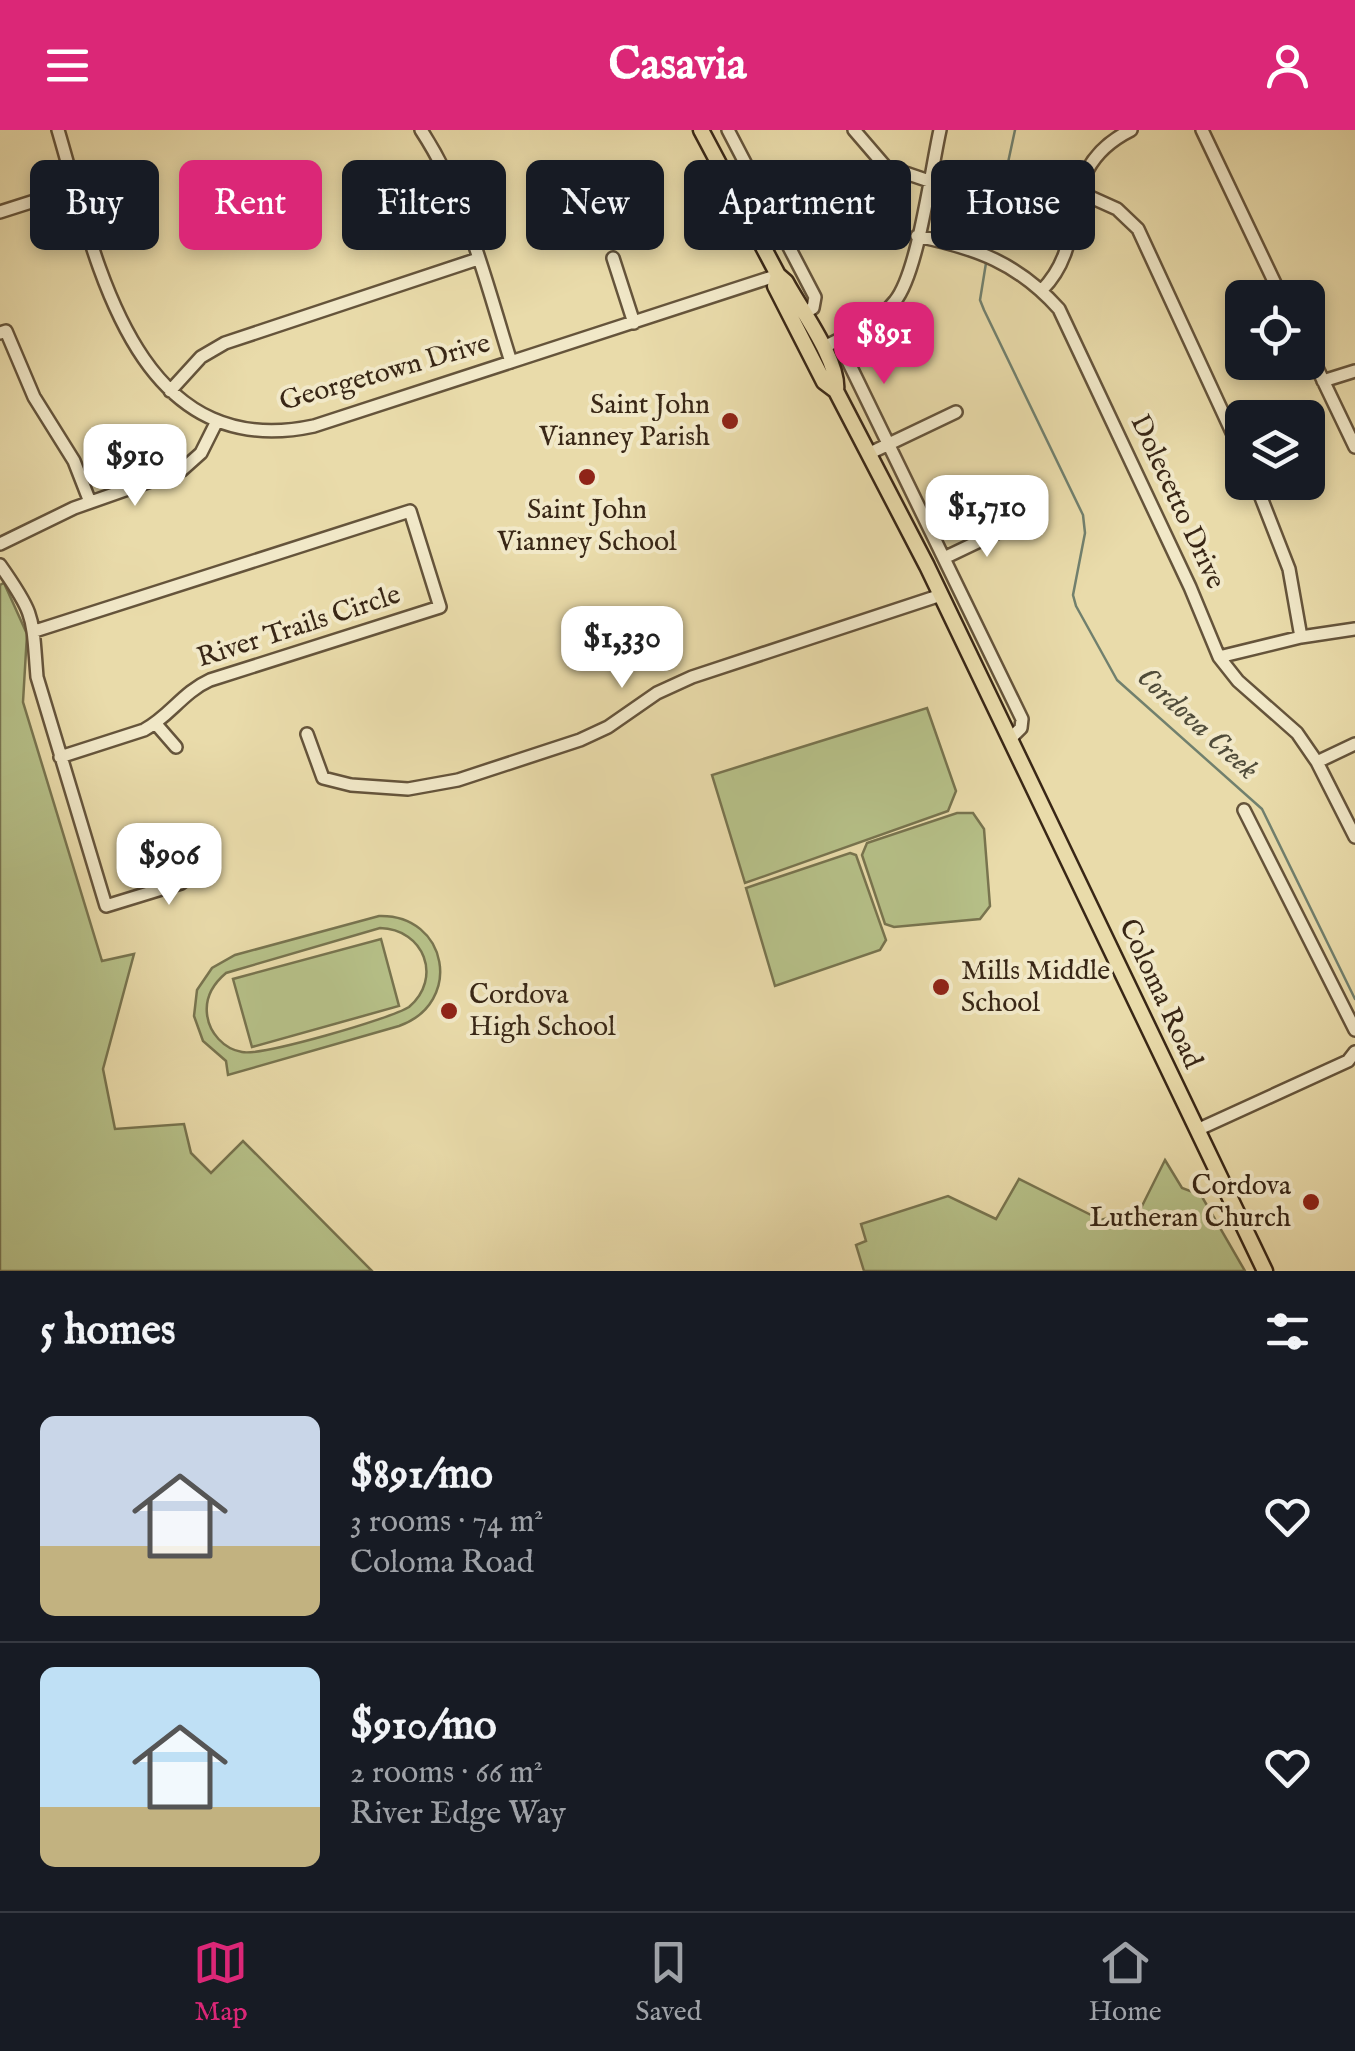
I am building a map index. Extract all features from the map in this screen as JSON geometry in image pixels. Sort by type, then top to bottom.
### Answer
[{"type":"main road","name":"Coloma Road","points":[[701,130],[778,275],[824,346],[838,378],[836,391]]},
{"type":"main road","name":"Coloma Road","points":[[778,275],[775,286],[823,378],[836,391],[941,595],[1265,1271]]},
{"type":"main road","points":[[823,378],[820,358],[824,346]]},
{"type":"street","name":"Georgetown Drive","points":[[58,130],[67,160]]},
{"type":"street","points":[[421,130],[454,191],[511,362]]},
{"type":"street","points":[[728,130],[814,297],[813,308],[802,313]]},
{"type":"street","points":[[854,130],[886,166],[928,180]]},
{"type":"street","points":[[824,346],[894,303],[910,271],[940,130]]},
{"type":"street","points":[[1095,162],[1104,148],[1131,130]]},
{"type":"street","points":[[1202,130],[1273,280]]},
{"type":"street","points":[[1095,199],[1117,209],[1138,229],[1225,417]]},
{"type":"street","points":[[0,212],[30,202]]},
{"type":"street","name":"Dolecetto Drive","points":[[918,236],[989,258],[1027,276],[1067,322],[1218,656],[1238,681],[1284,719],[1316,762],[1355,837]]},
{"type":"street","name":"Georgetown Drive","points":[[94,250],[120,321],[142,358],[170,391],[217,421],[251,430],[299,430],[778,275]]},
{"type":"street","points":[[1042,290],[1058,274],[1067,250]]},
{"type":"street","points":[[613,258],[634,322]]},
{"type":"street","points":[[170,391],[201,357],[224,343],[478,259]]},
{"type":"street","points":[[0,333],[6,332],[22,374],[74,461],[90,502]]},
{"type":"street","name":"Coloma Road","points":[[846,336],[846,357],[1022,719],[1010,739]]},
{"type":"street","points":[[1355,371],[1323,381],[1355,447]]},
{"type":"street","points":[[868,454],[956,412]]},
{"type":"street","points":[[0,544],[48,519],[182,470],[201,452],[217,421]]},
{"type":"street","points":[[1262,500],[1289,569],[1301,637]]},
{"type":"street","name":"River Trails Circle","points":[[35,630],[410,511],[440,607],[210,680],[186,694],[156,724],[60,757]]},
{"type":"street","points":[[944,558],[1012,526]]},
{"type":"street","points":[[0,565],[26,602],[35,630],[37,677],[106,906],[181,883],[206,865]]},
{"type":"street","points":[[307,734],[323,778],[351,785],[408,789],[458,780],[580,740],[608,727],[656,693],[692,676],[941,595]]},
{"type":"street","points":[[1218,656],[1355,629]]},
{"type":"street","points":[[156,724],[176,748]]},
{"type":"street","points":[[1316,762],[1355,744]]},
{"type":"street","points":[[1244,810],[1355,1030]]},
{"type":"street","points":[[1198,1130],[1348,1061],[1355,1052]]},
{"type":"green space","points":[[4,583],[27,634],[23,702],[102,961],[134,954],[103,1069],[115,1129],[184,1124],[191,1153],[211,1173],[243,1141],[372,1271],[0,1271],[0,585]]},
{"type":"green space","points":[[927,708],[956,791],[948,811],[745,883],[712,775]]},
{"type":"green space","points":[[957,813],[973,813],[984,829],[990,906],[980,919],[894,927],[885,924],[862,855],[867,843]]},
{"type":"green space","points":[[850,853],[856,855],[886,940],[880,950],[775,986],[746,888]]},
{"type":"green space","points":[[379,916],[402,919],[420,929],[433,944],[439,962],[439,981],[433,999],[420,1015],[399,1026],[228,1075],[226,1061],[203,1041],[194,1016],[197,990],[212,968],[235,955]],"holes":[[[380,928],[408,937],[424,957],[425,983],[409,1007],[326,1036],[254,1052],[229,1047],[211,1028],[207,1014],[209,996],[226,973]]]},
{"type":"green space","points":[[381,939],[399,1006],[252,1047],[233,979]]},
{"type":"green space","points":[[1165,1160],[1182,1188],[1201,1195],[1245,1271],[864,1271],[856,1245],[866,1241],[861,1224],[948,1196],[996,1219],[1019,1179],[1101,1220],[1141,1208]]},
{"type":"waterway","name":"Cordova Creek","points":[[989,251],[1015,130]]},
{"type":"waterway","name":"Cordova Creek","points":[[986,263],[980,300],[1083,515],[1085,533],[1073,595],[1076,606],[1117,680],[1262,809],[1355,999]]},
{"type":"place","name":"Saint John Vianney Parish","points":[[730,421]]},
{"type":"place","name":"Saint John Vianney School","points":[[587,477]]},
{"type":"place","name":"Mills Middle School","points":[[941,987]]},
{"type":"place","name":"Cordova High School","points":[[449,1011]]},
{"type":"place","name":"Cordova Lutheran Church","points":[[1311,1202]]}]
